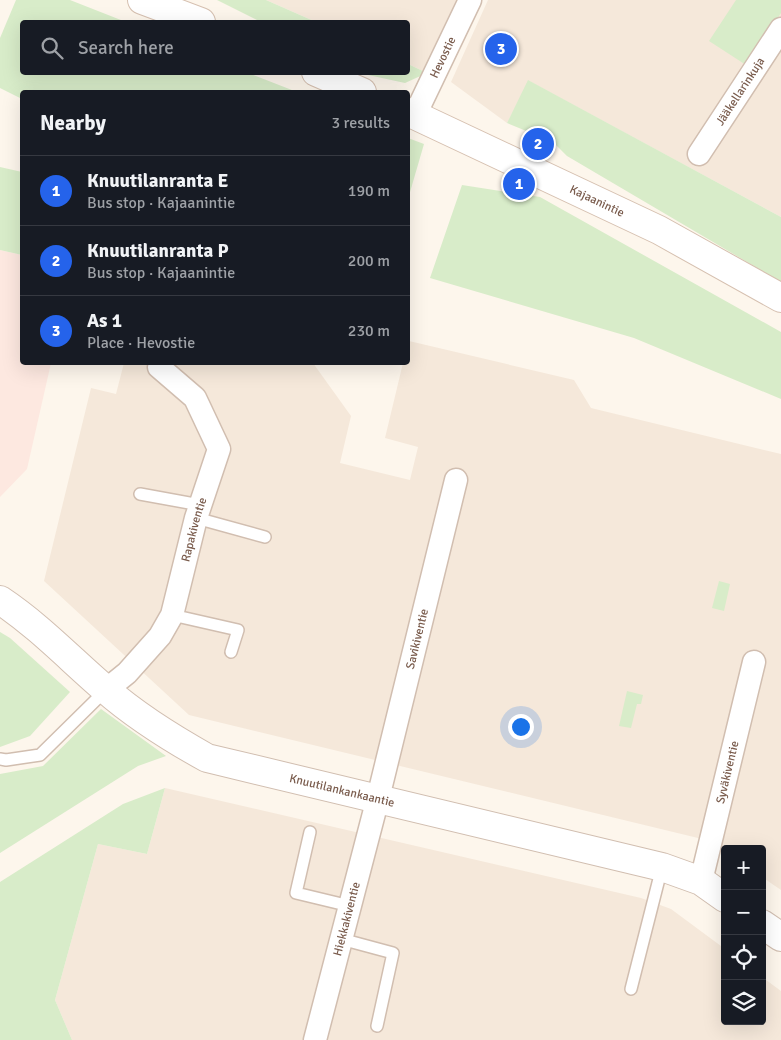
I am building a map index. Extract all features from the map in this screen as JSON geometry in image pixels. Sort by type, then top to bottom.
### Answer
[{"type":"street","points":[[142,0],[195,20]]},
{"type":"street","name":"Hevostie","points":[[411,114],[470,0]]},
{"type":"street","name":"Jääkellarinkuja","points":[[699,154],[781,29]]},
{"type":"street","points":[[323,75],[357,90]]},
{"type":"street","name":"Kajaanintie","points":[[411,114],[659,230],[781,298]]},
{"type":"street","name":"Rapakiventie","points":[[106,690],[127,673],[160,636],[172,615],[198,512],[219,449],[195,398],[159,367]]},
{"type":"street","name":"Savikiventie","points":[[378,798],[456,480]]},
{"type":"street","name":"Knuutilankankaantie","points":[[0,600],[30,620],[106,690],[158,730],[207,758],[662,867],[701,880],[721,895]]},
{"type":"street","name":"Syväkiventie","points":[[701,880],[754,662]]},
{"type":"street","name":"Hiekkakiventie","points":[[315,1040],[378,798]]},
{"type":"street","points":[[766,927],[781,937]]},
{"type":"lane","points":[[140,494],[198,512],[265,537]]},
{"type":"lane","points":[[172,615],[238,630],[232,652]]},
{"type":"lane","points":[[0,759],[6,760],[40,755],[106,690]]},
{"type":"lane","points":[[310,832],[296,893],[350,906]]},
{"type":"lane","points":[[631,989],[662,867]]},
{"type":"lane","points":[[341,939],[393,952],[377,1026]]},
{"type":"shaded area","points":[[266,0],[458,0],[427,73],[410,65],[410,20],[311,20]]},
{"type":"shaded area","points":[[488,0],[781,0],[781,217],[529,81],[507,123],[451,82]]},
{"type":"shaded area","points":[[0,250],[20,255],[20,365],[51,365],[27,469],[0,497]]},
{"type":"shaded area","points":[[410,341],[574,380],[591,408],[781,454],[781,890],[766,880],[766,845],[721,845],[721,850],[698,838],[189,715],[44,581],[91,388],[116,394],[123,365],[314,365],[351,416],[340,463],[410,480],[418,447],[385,438],[403,365],[410,365]]},
{"type":"shaded area","points":[[165,788],[641,898],[671,909],[721,946],[721,1025],[766,1025],[766,980],[781,991],[781,1040],[72,1040],[55,1000],[98,844],[147,854]]},
{"type":"green space","points":[[16,0],[70,0],[121,20],[20,20],[20,75],[253,75],[292,90],[20,90],[20,98],[0,88],[0,38]]},
{"type":"green space","points":[[217,0],[266,0],[311,20],[257,20]]},
{"type":"green space","points":[[736,0],[781,0],[781,13],[746,65],[709,41]]},
{"type":"green space","points":[[410,65],[427,73],[405,83],[368,75],[410,75]]},
{"type":"green space","points":[[528,80],[781,217],[781,282],[567,156],[553,142],[507,123]]},
{"type":"green space","points":[[410,139],[424,144],[410,192]]},
{"type":"green space","points":[[0,167],[20,172],[20,255],[0,250]]},
{"type":"green space","points":[[462,185],[540,197],[781,332],[781,399],[634,338],[430,278]]},
{"type":"green space","points":[[719,581],[730,584],[724,611],[712,608]]},
{"type":"green space","points":[[0,632],[10,638],[70,692],[30,736],[0,747]]},
{"type":"green space","points":[[627,691],[643,695],[641,704],[637,704],[631,728],[619,726]]},
{"type":"green space","points":[[101,709],[166,756],[138,766],[0,853],[0,774],[43,766]]},
{"type":"green space","points":[[165,788],[147,854],[98,844],[55,1000],[72,1040],[0,1040],[0,882],[123,804]]},
{"type":"place","name":"As 1","points":[[501,49]]},
{"type":"place","name":"Knuutilanranta P","points":[[538,144]]},
{"type":"place","name":"Knuutilanranta E","points":[[519,184]]}]
